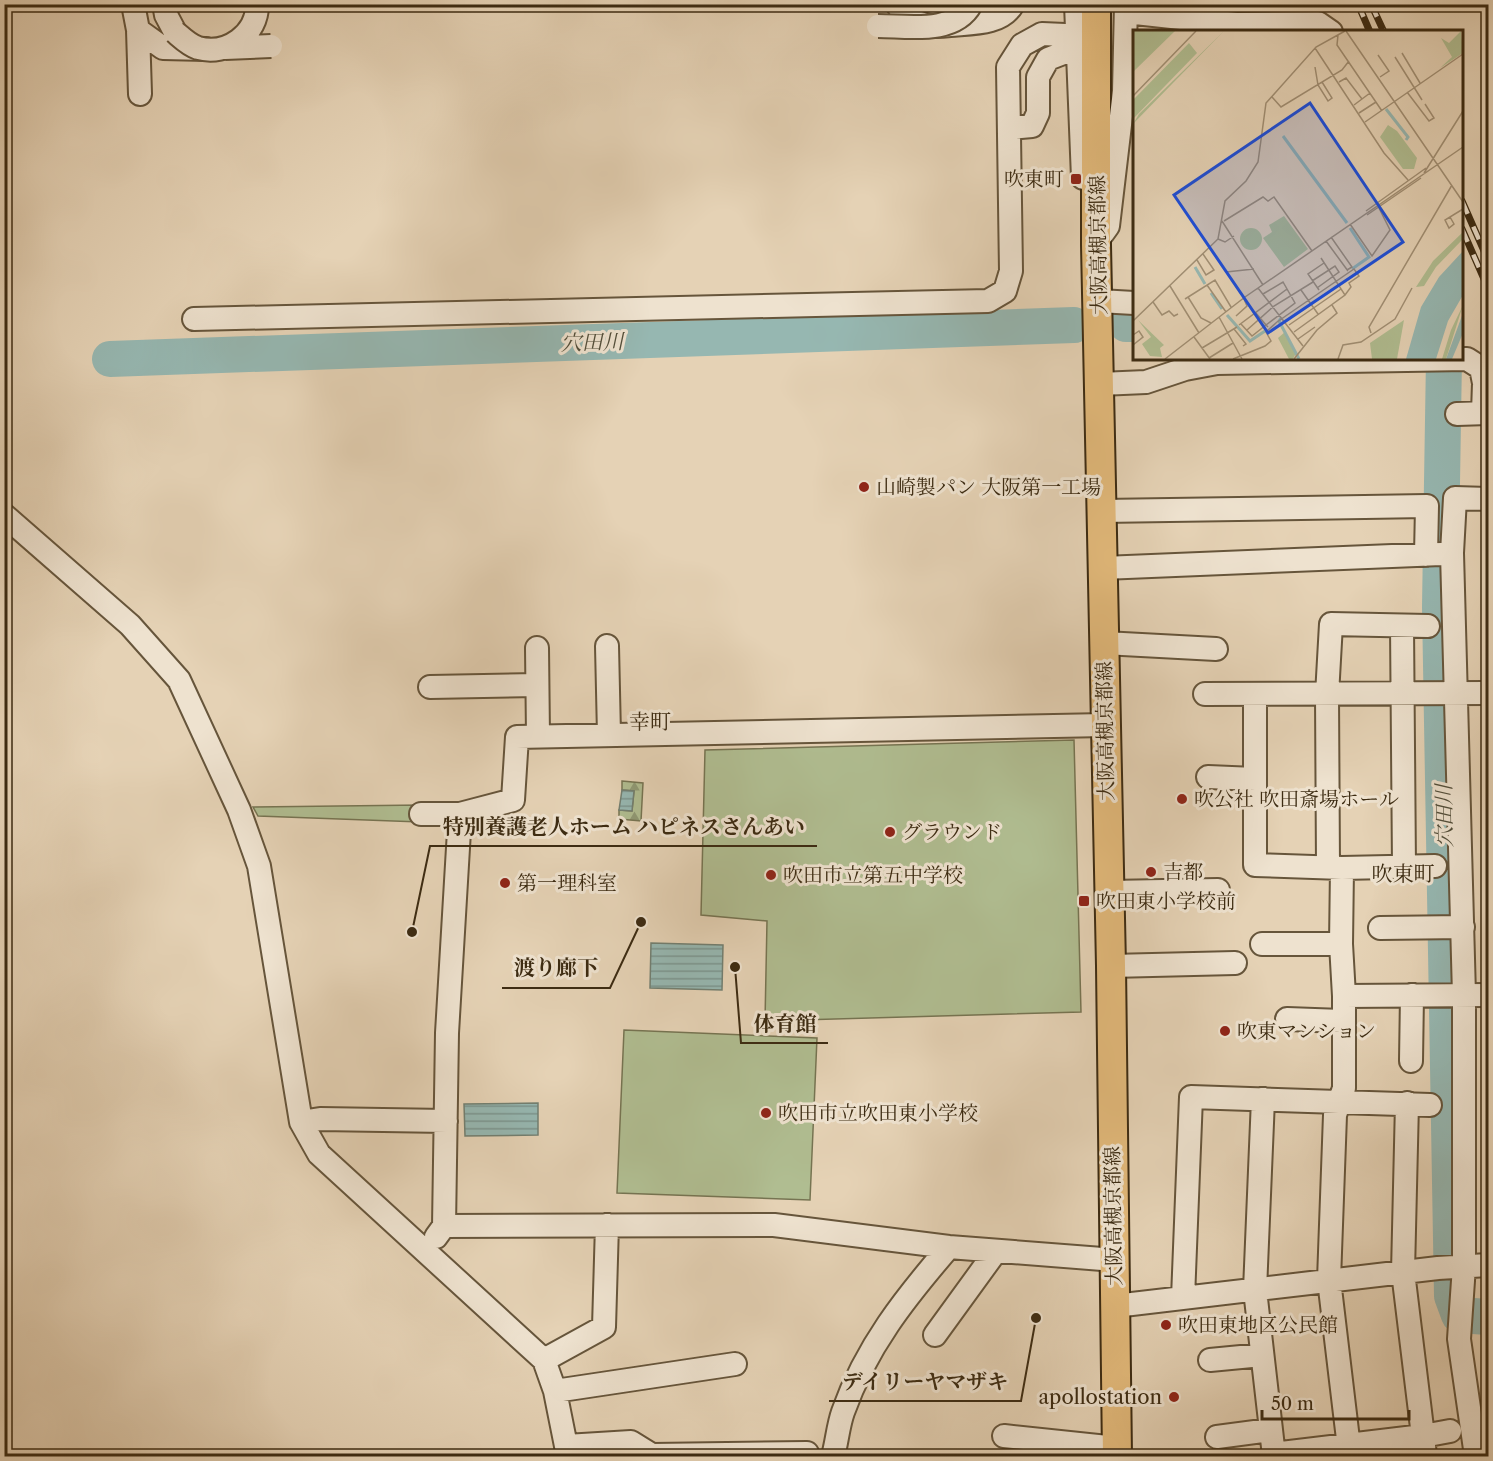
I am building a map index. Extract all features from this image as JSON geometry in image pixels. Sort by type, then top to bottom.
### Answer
[{"type":"main road","name":"大阪高槻京都線","points":[[1096,4],[1096,244],[1099,301],[1102,568],[1111,966],[1117,1452]]},
{"type":"street","points":[[133,4],[138,30],[140,94]]},
{"type":"street","points":[[166,4],[166,15],[175,32],[195,47],[214,50],[239,41],[248,33],[256,18],[257,4]]},
{"type":"street","points":[[166,4],[168,15],[177,32],[198,47],[217,50],[271,46]]},
{"type":"street","points":[[138,30],[163,48],[213,49],[228,46],[246,32],[255,18],[257,4]]},
{"type":"street","points":[[895,4],[905,15],[919,24],[937,26],[952,23],[975,9]]},
{"type":"street","points":[[879,26],[942,25],[975,9],[1009,11],[1013,4]]},
{"type":"street","points":[[1077,4],[1083,176],[1096,244]]},
{"type":"street","points":[[1096,244],[1108,226],[1124,91],[1126,8],[1236,24],[1323,20]]},
{"type":"street","points":[[194,319],[988,301],[1005,291],[1011,271],[1008,68],[1022,45],[1042,34],[1065,35],[1078,41]]},
{"type":"street","points":[[1009,128],[1032,126],[1038,112],[1038,77],[1048,59],[1065,52],[1078,41]]},
{"type":"street","points":[[1099,301],[1133,303]]},
{"type":"street","points":[[1457,414],[1486,413],[1481,368],[1467,359],[1463,359]]},
{"type":"street","points":[[1100,384],[1146,382],[1185,369],[1217,363],[1315,360]]},
{"type":"street","points":[[1438,554],[1455,498],[1488,499]]},
{"type":"street","points":[[1102,512],[1428,506],[1438,554],[1445,693],[1463,927],[1464,1266],[1460,1339],[1476,1456]]},
{"type":"street","points":[[4,515],[130,625],[179,680],[239,810],[259,866],[301,1122],[319,1154],[544,1360],[555,1391],[567,1451],[631,1442],[651,1455],[807,1453]]},
{"type":"street","points":[[1102,568],[1438,554]]},
{"type":"street","points":[[1349,1451],[1329,1280],[1335,1115],[1344,1088],[1342,1021],[1344,996],[1326,695],[1331,624],[1428,626]]},
{"type":"street","points":[[1402,626],[1404,867]]},
{"type":"street","points":[[1104,643],[1216,649]]},
{"type":"street","points":[[607,646],[609,735]]},
{"type":"street","points":[[537,648],[538,736]]},
{"type":"street","points":[[430,687],[537,685]]},
{"type":"street","points":[[1205,694],[1488,693]]},
{"type":"street","points":[[1255,695],[1255,865],[1335,868],[1435,866]]},
{"type":"street","points":[[421,813],[460,814],[513,800],[517,737],[1105,725]]},
{"type":"street","points":[[1208,777],[1255,779]]},
{"type":"street","points":[[424,1252],[444,1226],[447,1033],[460,814]]},
{"type":"street","points":[[1109,892],[1218,890]]},
{"type":"street","points":[[1380,928],[1463,927]]},
{"type":"street","points":[[1262,944],[1341,944]]},
{"type":"street","points":[[1111,966],[1235,963]]},
{"type":"street","points":[[1411,1061],[1412,995]]},
{"type":"street","points":[[1344,996],[1488,995]]},
{"type":"street","points":[[1287,1019],[1342,1021]]},
{"type":"street","points":[[1183,1299],[1191,1097],[1430,1105]]},
{"type":"street","points":[[1263,1099],[1255,1290],[1274,1455],[1424,1446],[1450,1431]]},
{"type":"street","points":[[1407,1103],[1403,1272],[1424,1446]]},
{"type":"street","points":[[301,1122],[320,1119],[446,1122]]},
{"type":"street","points":[[544,1360],[604,1327],[607,1225]]},
{"type":"street","points":[[444,1226],[774,1225],[949,1247],[1115,1260]]},
{"type":"street","points":[[833,1456],[843,1414],[857,1377],[873,1347],[903,1301],[949,1247]]},
{"type":"street","points":[[935,1335],[996,1251]]},
{"type":"street","points":[[1115,1306],[1438,1268],[1488,1265]]},
{"type":"street","points":[[1210,1360],[1262,1355]]},
{"type":"street","points":[[555,1391],[735,1364]]},
{"type":"street","points":[[1217,1437],[1270,1430]]},
{"type":"street","points":[[1004,1436],[1117,1452]]},
{"type":"green space","name":"グラウンド","points":[[1074,740],[1081,1012],[765,1021],[767,921],[701,915],[705,750]]},
{"type":"green space","points":[[622,781],[643,783],[641,821],[619,819],[619,810],[632,811],[634,791],[622,790]]},
{"type":"green space","points":[[422,805],[420,822],[258,816],[253,807]]},
{"type":"green space","points":[[624,1030],[817,1038],[810,1200],[617,1193]]},
{"type":"water","points":[[622,790],[634,791],[632,811],[619,810]]},
{"type":"water","points":[[651,943],[723,945],[722,990],[650,988]]},
{"type":"water","points":[[538,1103],[538,1135],[465,1136],[464,1104]]},
{"type":"waterway","name":"穴田川","points":[[1126,324],[1133,324]]},
{"type":"waterway","name":"穴田川","points":[[110,359],[1074,325]]},
{"type":"waterway","name":"穴田川","points":[[1444,360],[1440,607],[1452,1296],[1459,1315],[1488,1317]]},
{"type":"railway","points":[[1358,4],[1369,30]]},
{"type":"railway","points":[[1371,4],[1383,30]]},
{"type":"railway","points":[[1463,203],[1488,260]]},
{"type":"railway","points":[[1463,231],[1488,288]]},
{"type":"place","name":"吹東町","points":[[1076,179]]},
{"type":"place","name":"山崎製パン 大阪第一工場","points":[[864,487]]},
{"type":"place","name":"吹公社 吹田斎場ホール","points":[[1182,799]]},
{"type":"place","name":"グラウンド","points":[[890,832]]},
{"type":"place","name":"吉都","points":[[1151,872]]},
{"type":"place","name":"吹田市立第五中学校","points":[[771,875]]},
{"type":"place","name":"第一理科室","points":[[505,883]]},
{"type":"place","name":"吹田東小学校前","points":[[1084,901]]},
{"type":"place","name":"渡り廊下","points":[[641,922]]},
{"type":"place","name":"特別養護老人ホーム ハピネスさんあい","points":[[412,932]]},
{"type":"place","name":"体育館","points":[[735,967]]},
{"type":"place","name":"吹東マンション","points":[[1225,1031]]},
{"type":"place","name":"吹田市立吹田東小学校","points":[[766,1113]]},
{"type":"place","name":"デイリーヤマザキ","points":[[1036,1318]]},
{"type":"place","name":"吹田東地区公民館","points":[[1166,1325]]},
{"type":"place","name":"apollostation","points":[[1174,1397]]},
{"type":"district","name":"幸町","points":[[650,721]]},
{"type":"district","name":"吹東町","points":[[1403,873]]}]
